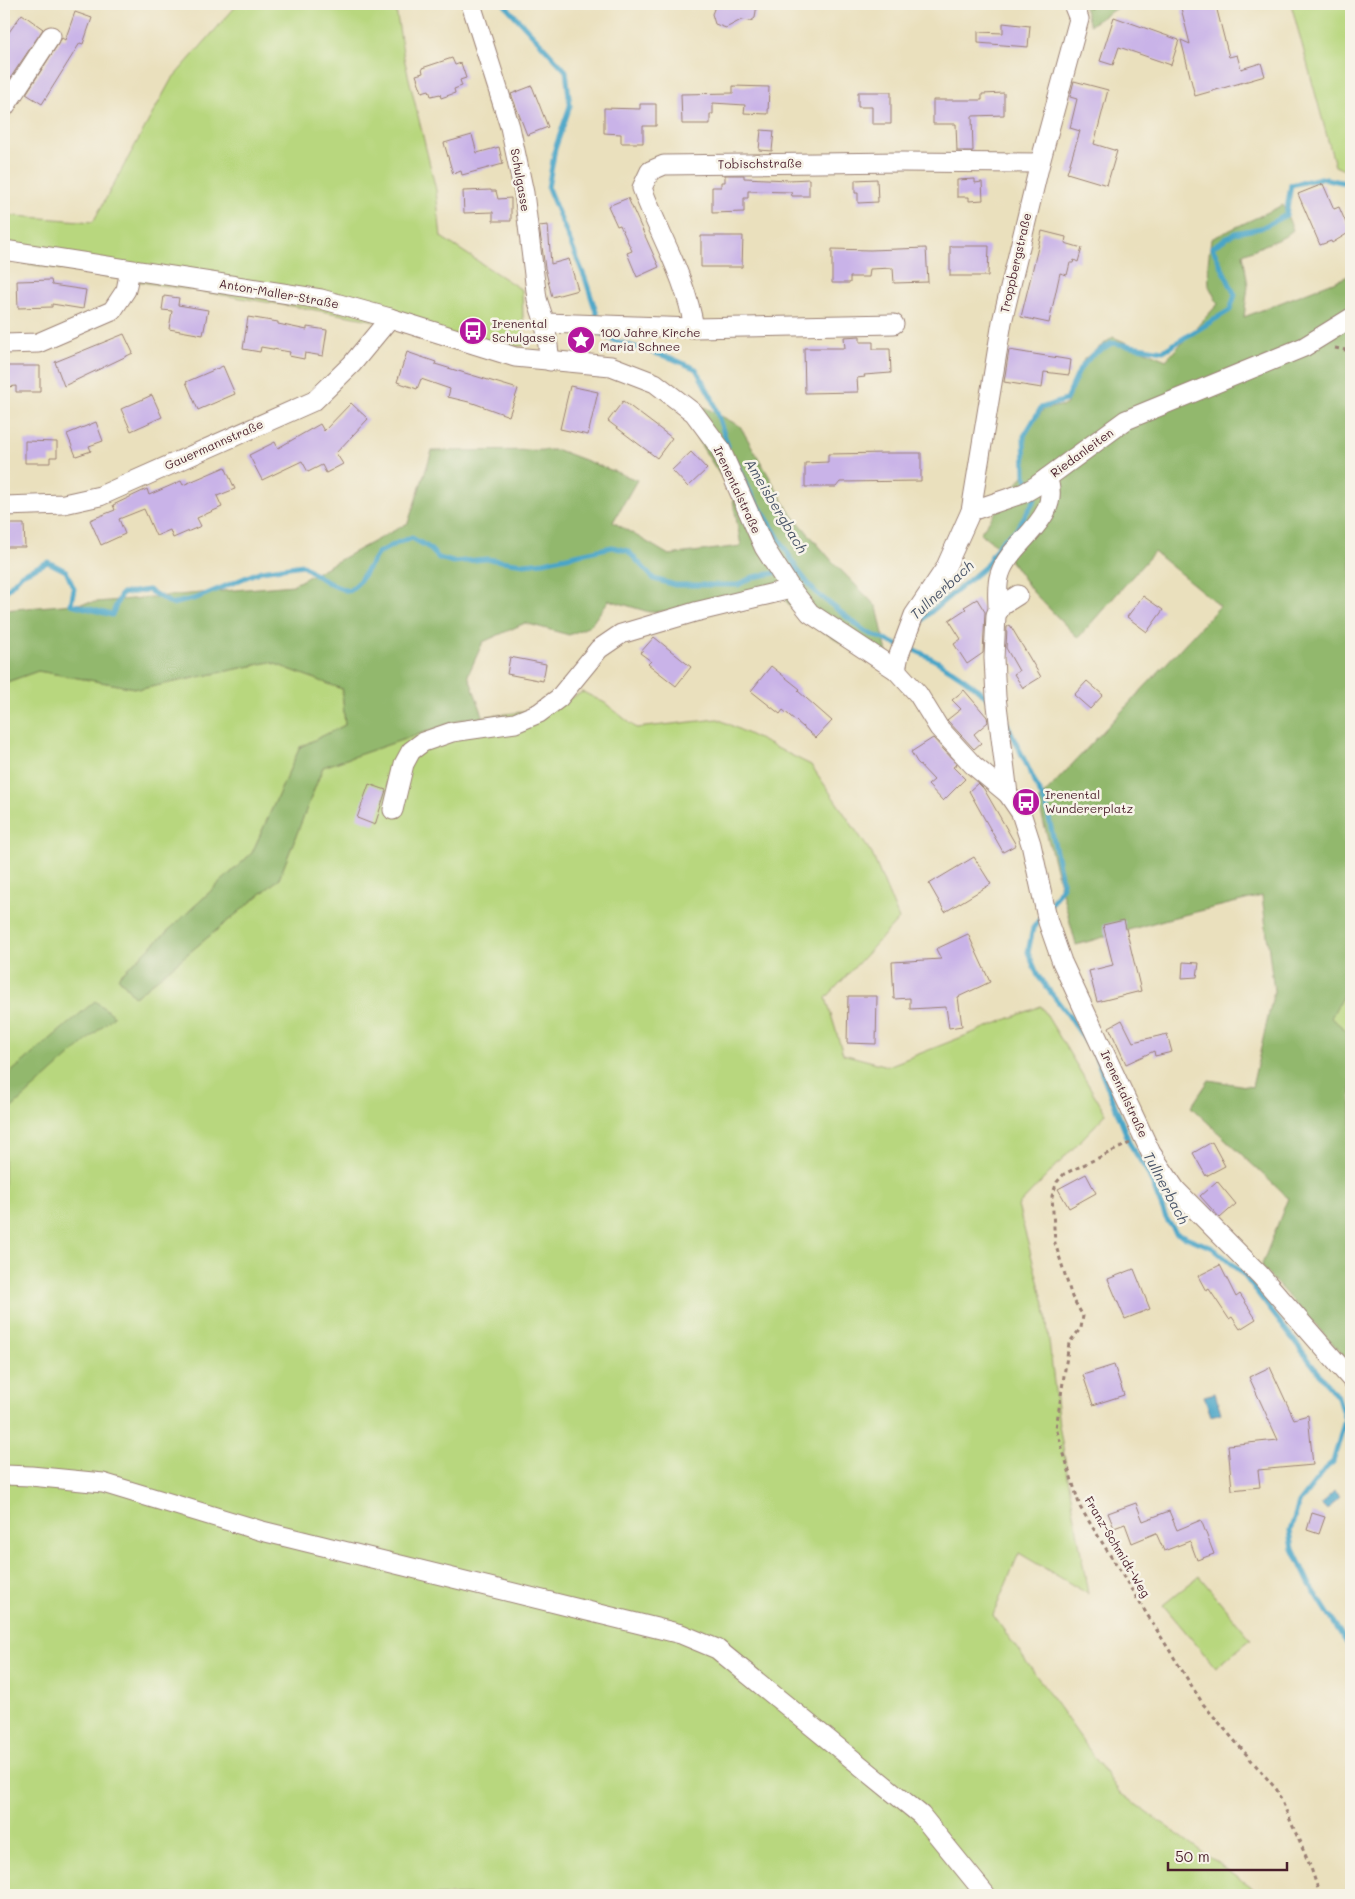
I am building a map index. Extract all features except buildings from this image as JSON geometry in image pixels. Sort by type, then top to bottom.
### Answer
[{"type":"street","name":"Schulgasse","points":[[471,4],[510,127],[524,193],[537,299],[545,323],[550,361]]},
{"type":"street","name":"Troppbergstraße","points":[[971,511],[1002,322],[1076,11]]},
{"type":"street","points":[[4,108],[51,36]]},
{"type":"street","name":"Tobischstraße","points":[[694,328],[691,309],[677,267],[650,211],[642,188],[650,171],[664,165],[1040,163]]},
{"type":"street","name":"Anton-Maller-Straße","points":[[4,250],[320,299],[390,318],[515,357],[550,361]]},
{"type":"street","points":[[4,344],[38,343],[112,311],[126,290],[130,270]]},
{"type":"street","name":"Gauermannstraße","points":[[4,506],[64,504],[100,496],[314,401],[352,364],[390,318]]},
{"type":"street","name":"Riedanleiten","points":[[971,511],[1036,485],[1126,420],[1304,347],[1351,318]]},
{"type":"street","points":[[545,323],[694,328],[894,324]]},
{"type":"street","name":"Irenentalstraße","points":[[550,361],[611,366],[655,383],[694,413],[720,448],[764,547],[788,585],[810,613],[898,663],[939,728],[972,765],[1008,794],[1021,813],[1043,893],[1048,922],[1062,962],[1143,1137],[1171,1183],[1260,1276],[1351,1379]]},
{"type":"street","points":[[1008,794],[996,697],[994,658],[996,615],[998,609],[997,591],[1000,574],[1011,554],[1037,526],[1050,501],[1051,486],[1036,485]]},
{"type":"street","points":[[898,663],[908,628],[914,615],[945,569],[971,511]]},
{"type":"street","points":[[393,810],[404,764],[411,751],[423,742],[452,732],[515,723],[539,713],[559,698],[598,649],[621,634],[788,585]]},
{"type":"street","points":[[998,609],[1018,594]]},
{"type":"street","points":[[4,1475],[103,1483],[262,1530],[681,1634],[717,1649],[922,1815],[986,1895]]},
{"type":"path","name":"Franz-Schmidt-Weg","points":[[1120,1147],[1064,1174],[1057,1182],[1052,1196],[1055,1243],[1072,1297],[1084,1316],[1082,1328],[1069,1343],[1056,1428],[1080,1507],[1203,1704],[1277,1790],[1311,1868],[1320,1895]]},
{"type":"green space","points":[[238,4],[395,4],[404,58],[436,190],[441,237],[522,290],[524,345],[518,346],[310,309],[4,260],[4,215],[93,222],[171,80]]},
{"type":"green space","points":[[1083,4],[1123,4],[1090,25]]},
{"type":"green space","points":[[1291,4],[1351,4],[1351,173],[1335,166]]},
{"type":"green space","points":[[1283,205],[1293,230],[1284,237],[1243,254],[1248,286],[1244,317],[1351,275],[1351,980],[1331,1018],[1351,1034],[1351,1363],[1261,1267],[1288,1198],[1191,1107],[1209,1080],[1252,1087],[1274,991],[1262,896],[1167,919],[1076,945],[1038,801],[1220,606],[1154,552],[1078,638],[1033,592],[1003,550],[980,533],[1025,473],[1024,434],[1044,409],[1066,405],[1084,359],[1113,337],[1166,360],[1218,304],[1209,286],[1208,263],[1211,239]]},
{"type":"green space","points":[[704,407],[740,426],[789,511],[832,561],[877,607],[892,676],[801,617],[771,585],[696,609],[649,612],[609,600],[590,626],[569,635],[525,623],[483,642],[468,675],[484,718],[463,719],[323,767],[279,879],[135,997],[118,977],[252,853],[300,747],[345,725],[342,689],[270,662],[141,689],[38,671],[4,683],[4,610],[293,585],[408,523],[432,451],[558,450],[637,480],[613,522],[669,555],[741,546],[732,494],[689,426]]},
{"type":"green space","points":[[270,662],[342,689],[345,725],[300,747],[252,853],[118,977],[135,997],[279,879],[323,767],[463,719],[548,709],[583,692],[605,703],[636,728],[718,719],[811,765],[872,854],[899,919],[826,998],[843,1054],[888,1066],[1041,1006],[1106,1114],[1018,1206],[1045,1307],[1059,1425],[1088,1594],[1019,1553],[993,1615],[1120,1793],[1262,1895],[4,1895],[4,683],[38,671],[141,689]]},
{"type":"green space","points":[[1351,980],[1351,1034],[1330,1018]]},
{"type":"green space","points":[[95,1001],[114,1016],[13,1107],[4,1109],[4,1078]]},
{"type":"green space","points":[[1199,1576],[1251,1639],[1216,1668],[1163,1605]]},
{"type":"water","points":[[1215,1393],[1221,1413],[1211,1416],[1204,1396]]},
{"type":"water","points":[[1334,1491],[1340,1497],[1327,1510],[1321,1504]]},
{"type":"waterway","name":"Ameisbergbach","points":[[504,4],[566,71],[570,106],[555,149],[548,188],[585,278],[597,315]]},
{"type":"waterway","name":"Tullnerbach","points":[[1029,485],[1025,475],[1024,436],[1041,408],[1066,400],[1080,369],[1092,355],[1112,343],[1163,351],[1230,310],[1235,295],[1212,247],[1235,233],[1261,228],[1286,215],[1291,185],[1321,178],[1351,184]]},
{"type":"waterway","name":"Ameisbergbach","points":[[600,332],[612,340],[671,358],[696,369],[712,398],[728,446]]},
{"type":"waterway","name":"Ameisbergbach","points":[[735,460],[751,493],[797,569],[815,592],[866,632],[898,645]]},
{"type":"waterway","name":"Tullnerbach","points":[[918,626],[927,615],[985,567],[1000,543],[1016,530],[1035,499],[1032,493]]},
{"type":"waterway","points":[[4,593],[22,574],[48,562],[66,571],[74,589],[71,604],[112,615],[121,594],[148,590],[172,604],[197,598],[261,571],[303,565],[319,577],[349,591],[358,583],[378,553],[399,542],[412,538],[428,547],[439,558],[453,562],[487,559],[524,564],[544,562],[612,547],[628,551],[654,579],[675,585],[738,585],[753,577],[775,573]]},
{"type":"waterway","points":[[786,571],[797,569]]},
{"type":"waterway","name":"Tullnerbach","points":[[906,647],[927,656],[951,670],[990,701]]},
{"type":"waterway","name":"Tullnerbach","points":[[1006,721],[1047,808],[1063,886],[1050,905]]},
{"type":"waterway","name":"Tullnerbach","points":[[1042,916],[1033,928],[1028,952],[1038,976],[1069,1016],[1095,1055],[1130,1144],[1148,1173],[1166,1218],[1176,1233],[1213,1248],[1243,1274],[1338,1398],[1345,1420],[1333,1462],[1299,1503],[1290,1531],[1293,1549],[1309,1583],[1351,1650]]},
{"type":"place","name":"Irenental Schulgasse","points":[[473,331]]},
{"type":"place","name":"100 Jahre Kirche Maria Schnee","points":[[581,340]]},
{"type":"place","name":"Irenental Wundererplatz","points":[[1026,802]]}]
